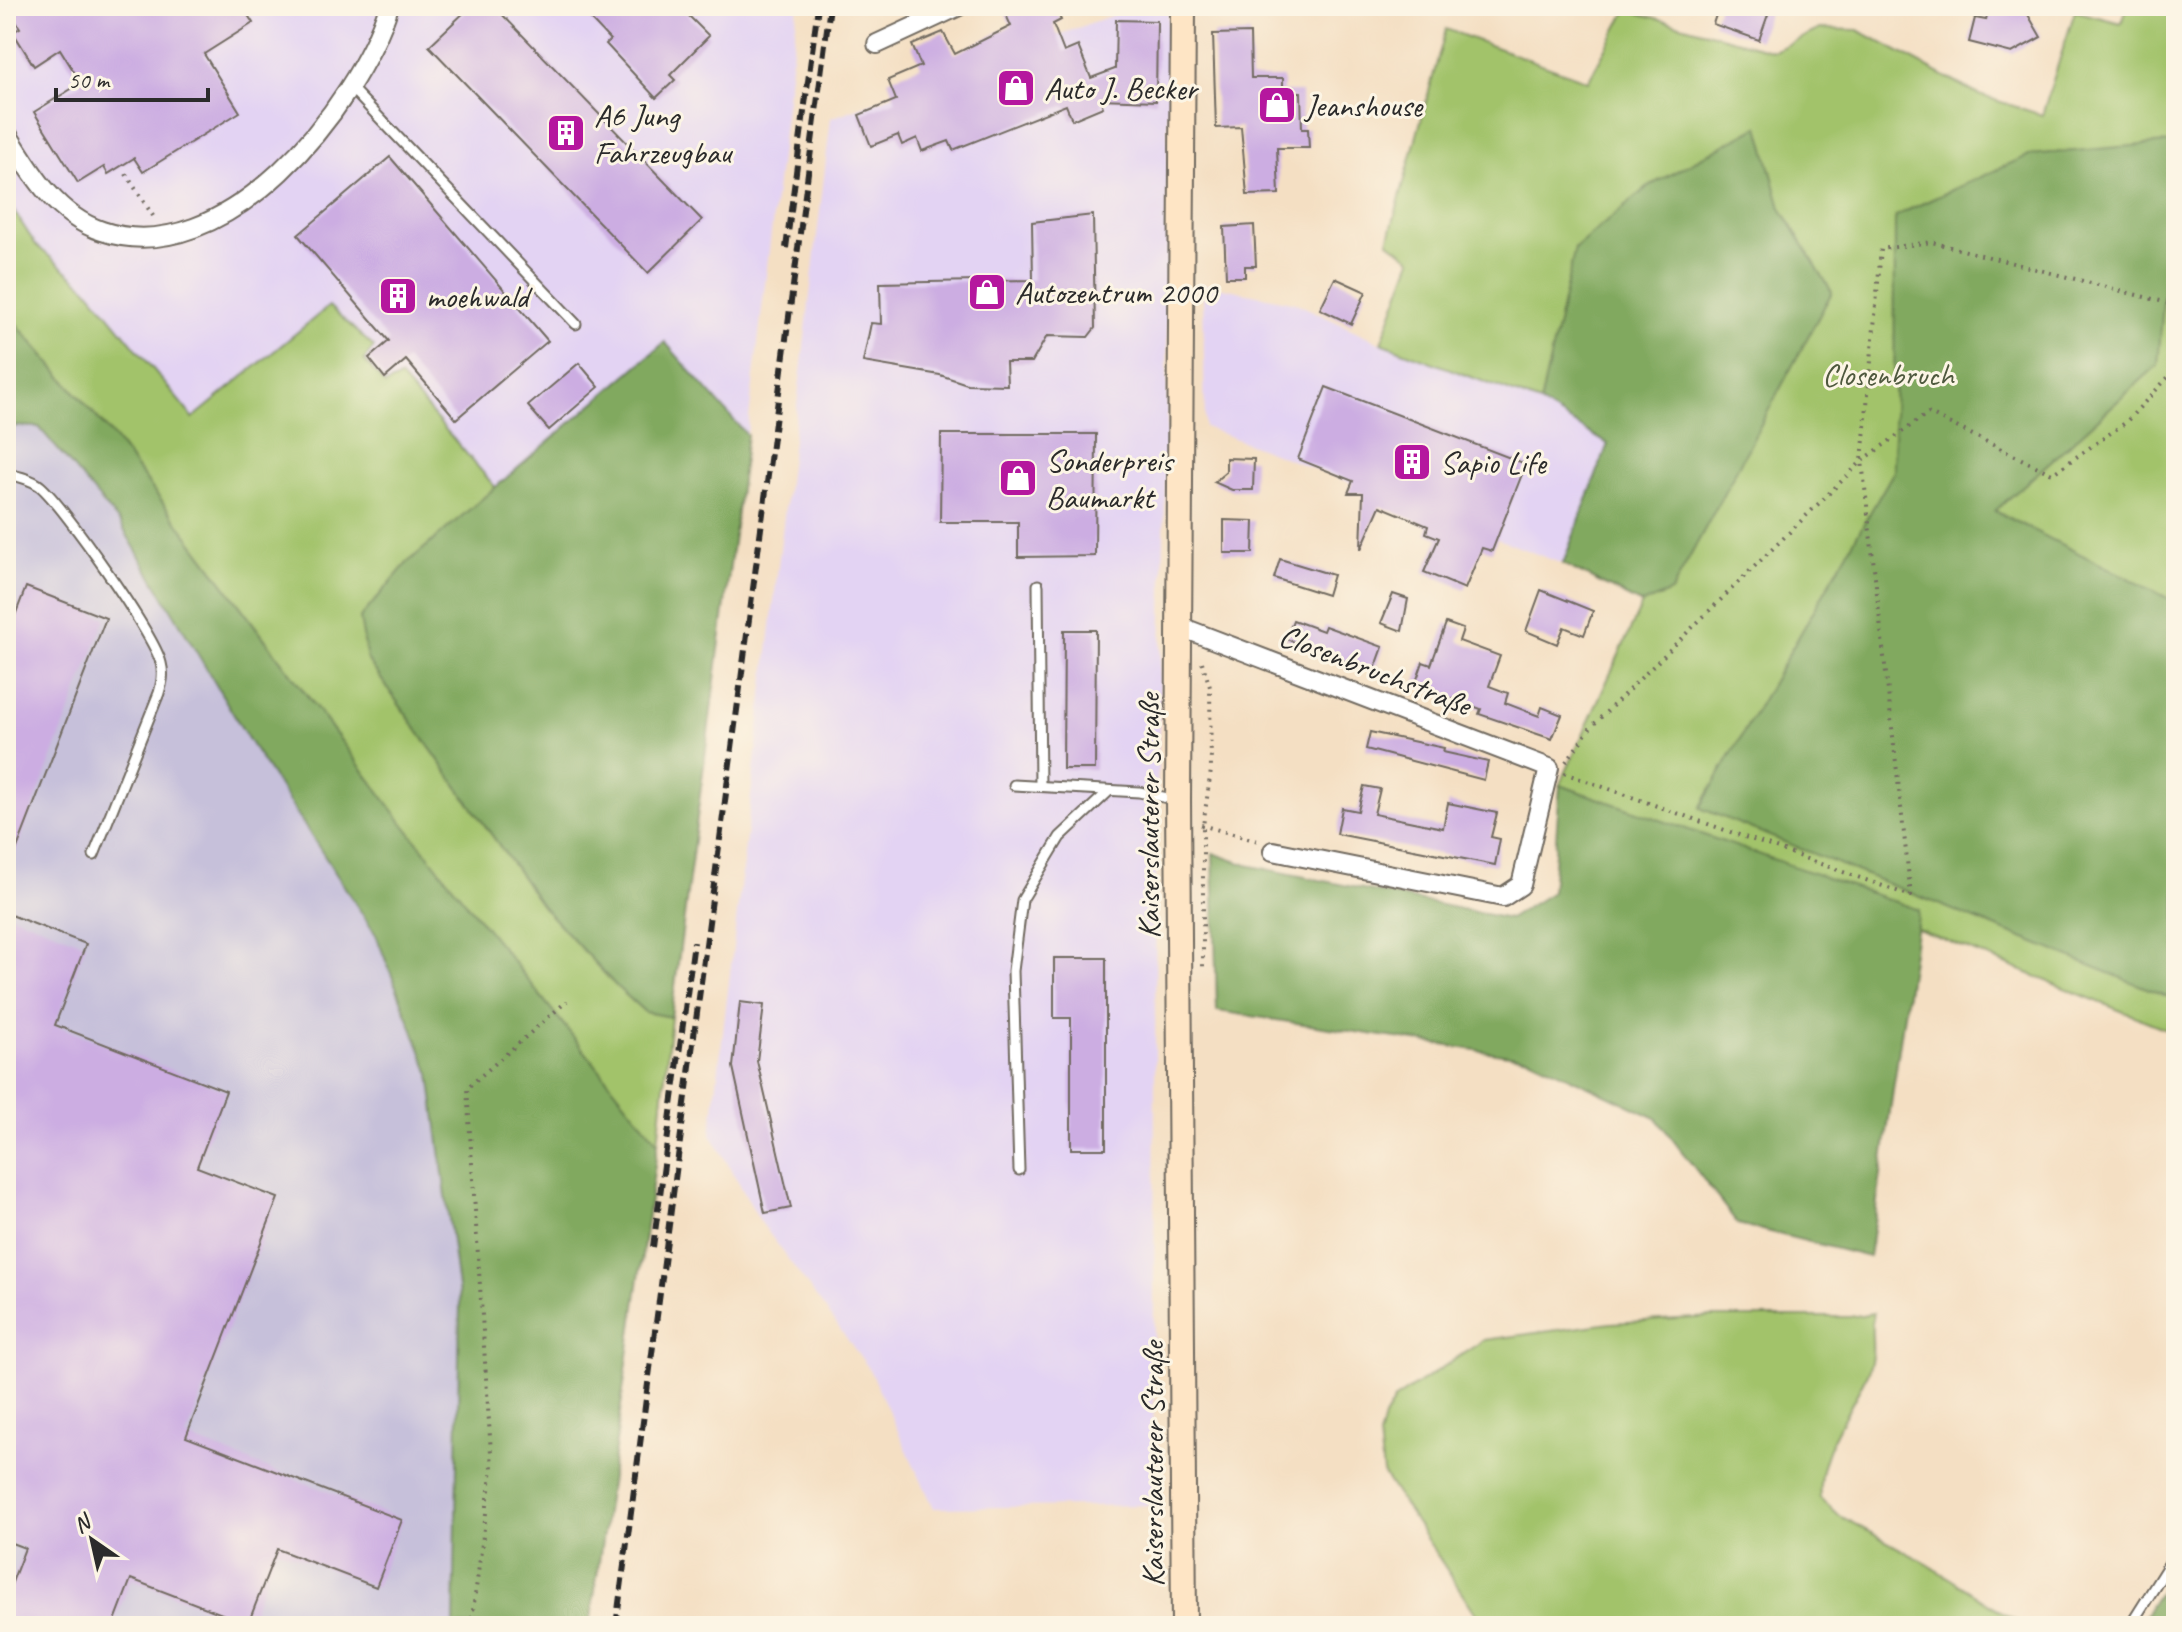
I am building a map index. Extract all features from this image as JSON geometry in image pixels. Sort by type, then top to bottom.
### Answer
[{"type":"main road","name":"Kaiserslauterer Straße","points":[[1183,6],[1190,630],[1178,800],[1184,1626]]},
{"type":"street","points":[[6,132],[33,177],[74,217],[100,231],[119,235],[166,235],[215,217],[274,177],[304,148],[351,88],[372,52],[389,6]]},
{"type":"street","points":[[877,44],[959,6]]},
{"type":"street","name":"Closenbruchstraße","points":[[1190,630],[1549,768],[1521,885],[1503,897],[1273,851]]},
{"type":"lane","points":[[351,88],[576,324]]},
{"type":"lane","points":[[6,474],[39,485],[62,510],[145,631],[161,660],[163,677],[159,693],[94,855]]},
{"type":"lane","points":[[1038,585],[1040,786]]},
{"type":"lane","points":[[1014,785],[1139,792],[1178,800]]},
{"type":"lane","points":[[1019,1170],[1013,971],[1022,900],[1060,837],[1109,791]]},
{"type":"lane","points":[[2130,1626],[2176,1553]]},
{"type":"path","points":[[6,46],[17,39]]},
{"type":"path","points":[[126,174],[166,235]]},
{"type":"path","points":[[2176,305],[1931,242],[1881,249],[1862,461],[1911,896],[1559,772],[1591,727],[1862,461],[1928,413],[2052,474],[2125,423],[2176,369]]},
{"type":"path","points":[[1190,630],[1210,687],[1211,770],[1203,826]]},
{"type":"path","points":[[1178,800],[1203,826],[1265,842],[1273,851]]},
{"type":"path","points":[[471,1626],[492,1468],[467,1088],[567,1001]]},
{"type":"shaded area","points":[[6,6],[798,6],[747,435],[665,342],[497,489],[401,377],[385,385],[363,360],[373,346],[329,306],[193,418],[87,288],[36,245],[6,199]]},
{"type":"shaded area","points":[[1138,6],[1168,6],[1167,423],[1156,832],[1153,1505],[934,1508],[868,1367],[760,1221],[711,1134],[831,118]]},
{"type":"shaded area","points":[[1203,284],[1296,303],[1381,343],[1540,403],[1608,444],[1563,564],[1205,427]]},
{"type":"shaded area","points":[[6,426],[39,427],[120,523],[250,742],[376,935],[430,1074],[460,1303],[454,1626],[6,1626]]},
{"type":"green space","name":"Closenbruch","points":[[2128,6],[2176,6],[2176,1033],[1560,785],[1642,604],[1563,564],[1608,444],[1540,403],[1381,343],[1412,259],[1388,241],[1446,29],[1588,81],[1627,10],[1774,51],[1820,29],[1858,30],[1979,95],[2042,115],[2075,11],[2121,23]]},
{"type":"green space","points":[[1759,126],[1781,208],[1832,292],[1671,592],[1642,604],[1563,564],[1608,444],[1540,403],[1575,248],[1649,186]]},
{"type":"green space","points":[[2176,142],[2158,365],[1995,511],[2176,602],[2176,1000],[1700,808],[1894,471],[1895,216],[2029,155]]},
{"type":"green space","points":[[6,199],[36,245],[87,288],[193,418],[329,306],[374,347],[364,360],[385,385],[400,377],[497,489],[407,563],[367,659],[543,907],[617,987],[645,1012],[671,1017],[658,1143],[404,825],[112,435],[6,312]]},
{"type":"green space","points":[[6,312],[112,435],[404,825],[658,1143],[590,1626],[454,1626],[460,1303],[430,1074],[376,935],[250,742],[120,523],[39,427],[6,426]]},
{"type":"green space","points":[[665,342],[747,435],[671,1017],[645,1012],[617,987],[543,907],[367,659],[360,618],[407,563]]},
{"type":"green space","points":[[1560,785],[1919,910],[1869,1257],[1738,1224],[1656,1118],[1529,1058],[1217,1011],[1213,853],[1247,865],[1509,919],[1552,892]]},
{"type":"green space","points":[[1873,1313],[1869,1369],[1829,1448],[1820,1481],[1820,1498],[1838,1515],[1919,1559],[2024,1626],[1484,1626],[1383,1473],[1379,1437],[1384,1418],[1395,1399],[1484,1340],[1611,1323],[1713,1317],[1850,1317]]},
{"type":"green space","points":[[2176,1565],[2176,1626],[2138,1626]]},
{"type":"building","points":[[6,6],[242,6],[253,23],[204,54],[240,112],[143,172],[134,158],[108,174],[104,167],[78,183],[34,112],[81,83],[60,49],[34,66],[13,32],[20,28]]},
{"type":"building","name":"A6 Jung Fahrzeugbau","points":[[471,6],[494,6],[702,220],[648,273],[429,46]]},
{"type":"building","points":[[578,6],[679,6],[709,36],[670,75],[675,80],[656,98],[606,44],[610,40]]},
{"type":"building","name":"Auto J. Becker","points":[[1002,6],[1054,6],[1061,20],[1053,24],[1064,52],[1078,46],[1091,78],[1115,69],[1116,20],[1157,21],[1156,101],[1100,99],[1103,107],[1072,120],[1066,105],[953,150],[949,141],[922,151],[917,138],[902,145],[898,135],[871,146],[859,115],[896,100],[888,80],[921,66],[912,45],[943,32],[955,54],[1011,26]]},
{"type":"building","points":[[1719,6],[1771,6],[1759,40],[1713,24]]},
{"type":"building","points":[[2023,6],[2041,37],[2012,53],[1969,42],[1975,18],[1986,20],[1988,10],[2007,14]]},
{"type":"building","points":[[1250,33],[1251,78],[1283,78],[1283,92],[1301,92],[1302,129],[1308,129],[1309,148],[1277,148],[1279,194],[1247,195],[1241,127],[1216,128],[1213,34]]},
{"type":"building","name":"moehwald","points":[[390,157],[548,341],[456,419],[406,360],[385,378],[369,358],[389,341],[298,235]]},
{"type":"building","name":"Autozentrum 2000","points":[[1093,215],[1095,328],[1088,337],[1047,336],[1032,362],[1006,362],[1007,385],[967,384],[940,375],[863,362],[871,323],[881,324],[880,283],[1033,280],[1032,222]]},
{"type":"building","points":[[1254,225],[1256,266],[1245,266],[1245,277],[1226,277],[1224,227]]},
{"type":"building","points":[[1335,278],[1366,292],[1351,324],[1320,309]]},
{"type":"building","points":[[579,363],[599,387],[549,430],[528,406]]},
{"type":"building","name":"Sapio Life","points":[[1326,387],[1526,464],[1492,551],[1482,548],[1465,589],[1424,572],[1439,538],[1426,533],[1428,526],[1380,506],[1361,549],[1363,493],[1348,493],[1353,481],[1298,459]]},
{"type":"building","name":"Sonderpreis Baumarkt","points":[[941,434],[1096,434],[1095,556],[1018,557],[1018,522],[940,522]]},
{"type":"building","points":[[1226,458],[1254,459],[1253,490],[1232,490],[1214,482],[1226,472]]},
{"type":"building","points":[[1224,520],[1254,521],[1253,553],[1224,553]]},
{"type":"building","points":[[1280,559],[1333,575],[1327,595],[1274,578]]},
{"type":"building","points":[[26,587],[106,618],[7,874],[6,639]]},
{"type":"building","points":[[1541,590],[1593,611],[1584,635],[1564,627],[1557,644],[1526,631]]},
{"type":"building","points":[[1393,594],[1408,599],[1402,631],[1381,623]]},
{"type":"building","points":[[1293,620],[1323,631],[1325,626],[1383,647],[1374,672],[1286,639]]},
{"type":"building","points":[[1446,623],[1463,629],[1459,641],[1500,656],[1489,686],[1508,693],[1505,703],[1539,716],[1542,707],[1562,715],[1552,739],[1479,714],[1481,709],[1415,685],[1423,662],[1431,665]]},
{"type":"building","points":[[1064,630],[1096,630],[1095,769],[1063,769]]},
{"type":"building","points":[[1370,732],[1444,748],[1443,752],[1488,762],[1484,780],[1366,749]]},
{"type":"building","points":[[1364,786],[1380,789],[1374,814],[1443,828],[1448,803],[1497,813],[1491,837],[1500,839],[1495,865],[1337,834],[1342,808],[1358,811]]},
{"type":"building","points":[[6,913],[86,944],[55,1025],[226,1091],[197,1167],[278,1198],[186,1437],[402,1520],[376,1587],[277,1549],[248,1624],[131,1579],[113,1626],[6,1626],[6,1598],[25,1548],[6,1541]]},
{"type":"building","points":[[1054,958],[1106,958],[1106,1149],[1071,1149],[1071,1018],[1054,1018]]},
{"type":"building","points":[[740,1002],[764,1005],[757,1061],[791,1208],[765,1213],[733,1067]]},
{"type":"railway","points":[[786,248],[818,6]]},
{"type":"railway","points":[[616,1626],[830,6]]},
{"type":"railway","points":[[653,1247],[694,942]]},
{"type":"place","name":"Auto J. Becker","points":[[1016,88]]},
{"type":"place","name":"Jeanshouse","points":[[1277,105]]},
{"type":"place","name":"A6 Jung Fahrzeugbau","points":[[566,133]]},
{"type":"place","name":"Autozentrum 2000","points":[[987,292]]},
{"type":"place","name":"moehwald","points":[[398,296]]},
{"type":"place","name":"Sapio Life","points":[[1412,462]]},
{"type":"place","name":"Sonderpreis Baumarkt","points":[[1018,478]]}]
